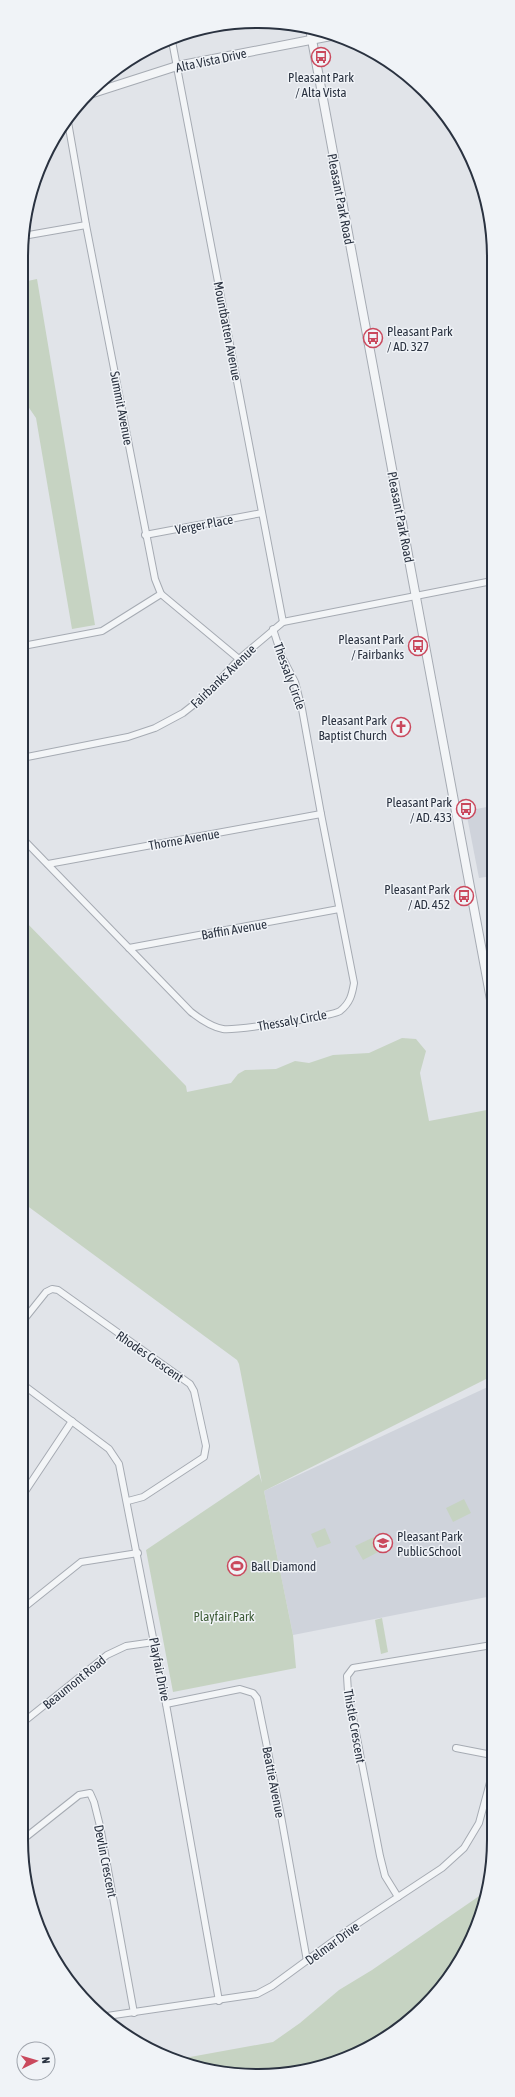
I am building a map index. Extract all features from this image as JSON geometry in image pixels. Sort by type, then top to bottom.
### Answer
[{"type":"street","name":"Pleasant Park Road","points":[[310,34],[487,978]]},
{"type":"street","name":"Alta Vista Drive","points":[[99,91],[177,66],[322,37]]},
{"type":"street","name":"Mountbatten Avenue","points":[[173,44],[283,622]]},
{"type":"street","name":"Summit Avenue","points":[[69,127],[145,535],[155,579],[161,594]]},
{"type":"street","points":[[29,235],[86,224]]},
{"type":"street","name":"Verger Place","points":[[145,535],[262,513]]},
{"type":"street","name":"Fairbanks Avenue","points":[[28,757],[128,737],[155,728],[182,713],[206,695],[239,659],[283,622],[487,582]]},
{"type":"street","points":[[28,645],[102,631],[161,594],[239,659]]},
{"type":"street","name":"Thessaly Circle","points":[[28,844],[191,1012],[205,1023],[223,1029],[242,1029],[338,1012],[351,1000],[354,983],[302,709],[294,682],[282,657],[273,630]]},
{"type":"street","name":"Thorne Avenue","points":[[48,864],[321,814]]},
{"type":"street","name":"Baffin Avenue","points":[[128,948],[340,909]]},
{"type":"street","name":"Rhodes Crescent","points":[[28,1314],[46,1292],[52,1289],[58,1290],[190,1384],[194,1391],[206,1446],[204,1457],[143,1497],[128,1501]]},
{"type":"street","name":"Playfair Drive","points":[[28,1388],[109,1449],[119,1464],[138,1553],[219,2001]]},
{"type":"street","points":[[28,1487],[72,1421]]},
{"type":"street","points":[[28,1604],[81,1562],[138,1553]]},
{"type":"street","name":"Beaumont Road","points":[[28,1718],[107,1655],[126,1646],[154,1642]]},
{"type":"street","name":"Thistle Crescent","points":[[398,1897],[385,1876],[380,1856],[348,1692],[347,1676],[353,1668],[487,1646]]},
{"type":"street","name":"Beattie Avenue","points":[[166,1704],[240,1689],[253,1693],[257,1698],[281,1816],[307,1961]]},
{"type":"street","points":[[456,1748],[487,1754]]},
{"type":"street","name":"Devlin Crescent","points":[[28,1835],[79,1795],[90,1794],[94,1802],[100,1826],[134,2013]]},
{"type":"street","name":"Delmar Drive","points":[[110,2016],[219,2001],[257,1994],[272,1986],[398,1897],[442,1868],[464,1848],[480,1823],[487,1795]]},
{"type":"shaded area","points":[[487,807],[487,877],[479,878],[466,811]]},
{"type":"shaded area","name":"Pleasant Park Public School","points":[[487,1387],[487,1597],[293,1635],[264,1491]]},
{"type":"green space","points":[[37,279],[95,625],[72,629],[36,418],[28,406],[28,281]]},
{"type":"green space","name":"Playfair Park","points":[[28,924],[186,1086],[187,1092],[231,1083],[238,1074],[245,1070],[276,1069],[295,1061],[309,1063],[333,1055],[369,1053],[402,1038],[416,1039],[426,1051],[420,1073],[429,1121],[487,1110],[487,1379],[264,1491],[293,1635],[296,1668],[173,1692],[146,1550],[259,1474],[262,1483],[237,1360],[28,1206]]},
{"type":"green space","points":[[464,1499],[471,1513],[453,1522],[446,1508]]},
{"type":"green space","points":[[325,1528],[331,1543],[317,1548],[311,1534]]},
{"type":"green space","points":[[374,1537],[382,1550],[363,1560],[355,1546]]},
{"type":"green space","points":[[382,1618],[388,1652],[381,1654],[375,1620]]},
{"type":"green space","points":[[480,1895],[470,1927],[456,1954],[440,1979],[409,2012],[397,2022],[372,2038],[345,2052],[331,2057],[302,2065],[273,2069],[242,2069],[213,2065],[186,2058],[273,2042],[300,2023],[339,1990],[372,1970]]},
{"type":"place","name":"Pleasant Park / Alta Vista","points":[[321,57]]},
{"type":"place","name":"Pleasant Park / AD. 327","points":[[373,338]]},
{"type":"place","name":"Pleasant Park / Fairbanks","points":[[418,646]]},
{"type":"place","name":"Pleasant Park Baptist Church","points":[[401,727]]},
{"type":"place","name":"Pleasant Park / AD. 433","points":[[466,809]]},
{"type":"place","name":"Pleasant Park / AD. 452","points":[[464,896]]},
{"type":"place","name":"Pleasant Park Public School","points":[[383,1543]]},
{"type":"place","name":"Ball Diamond","points":[[237,1566]]}]
